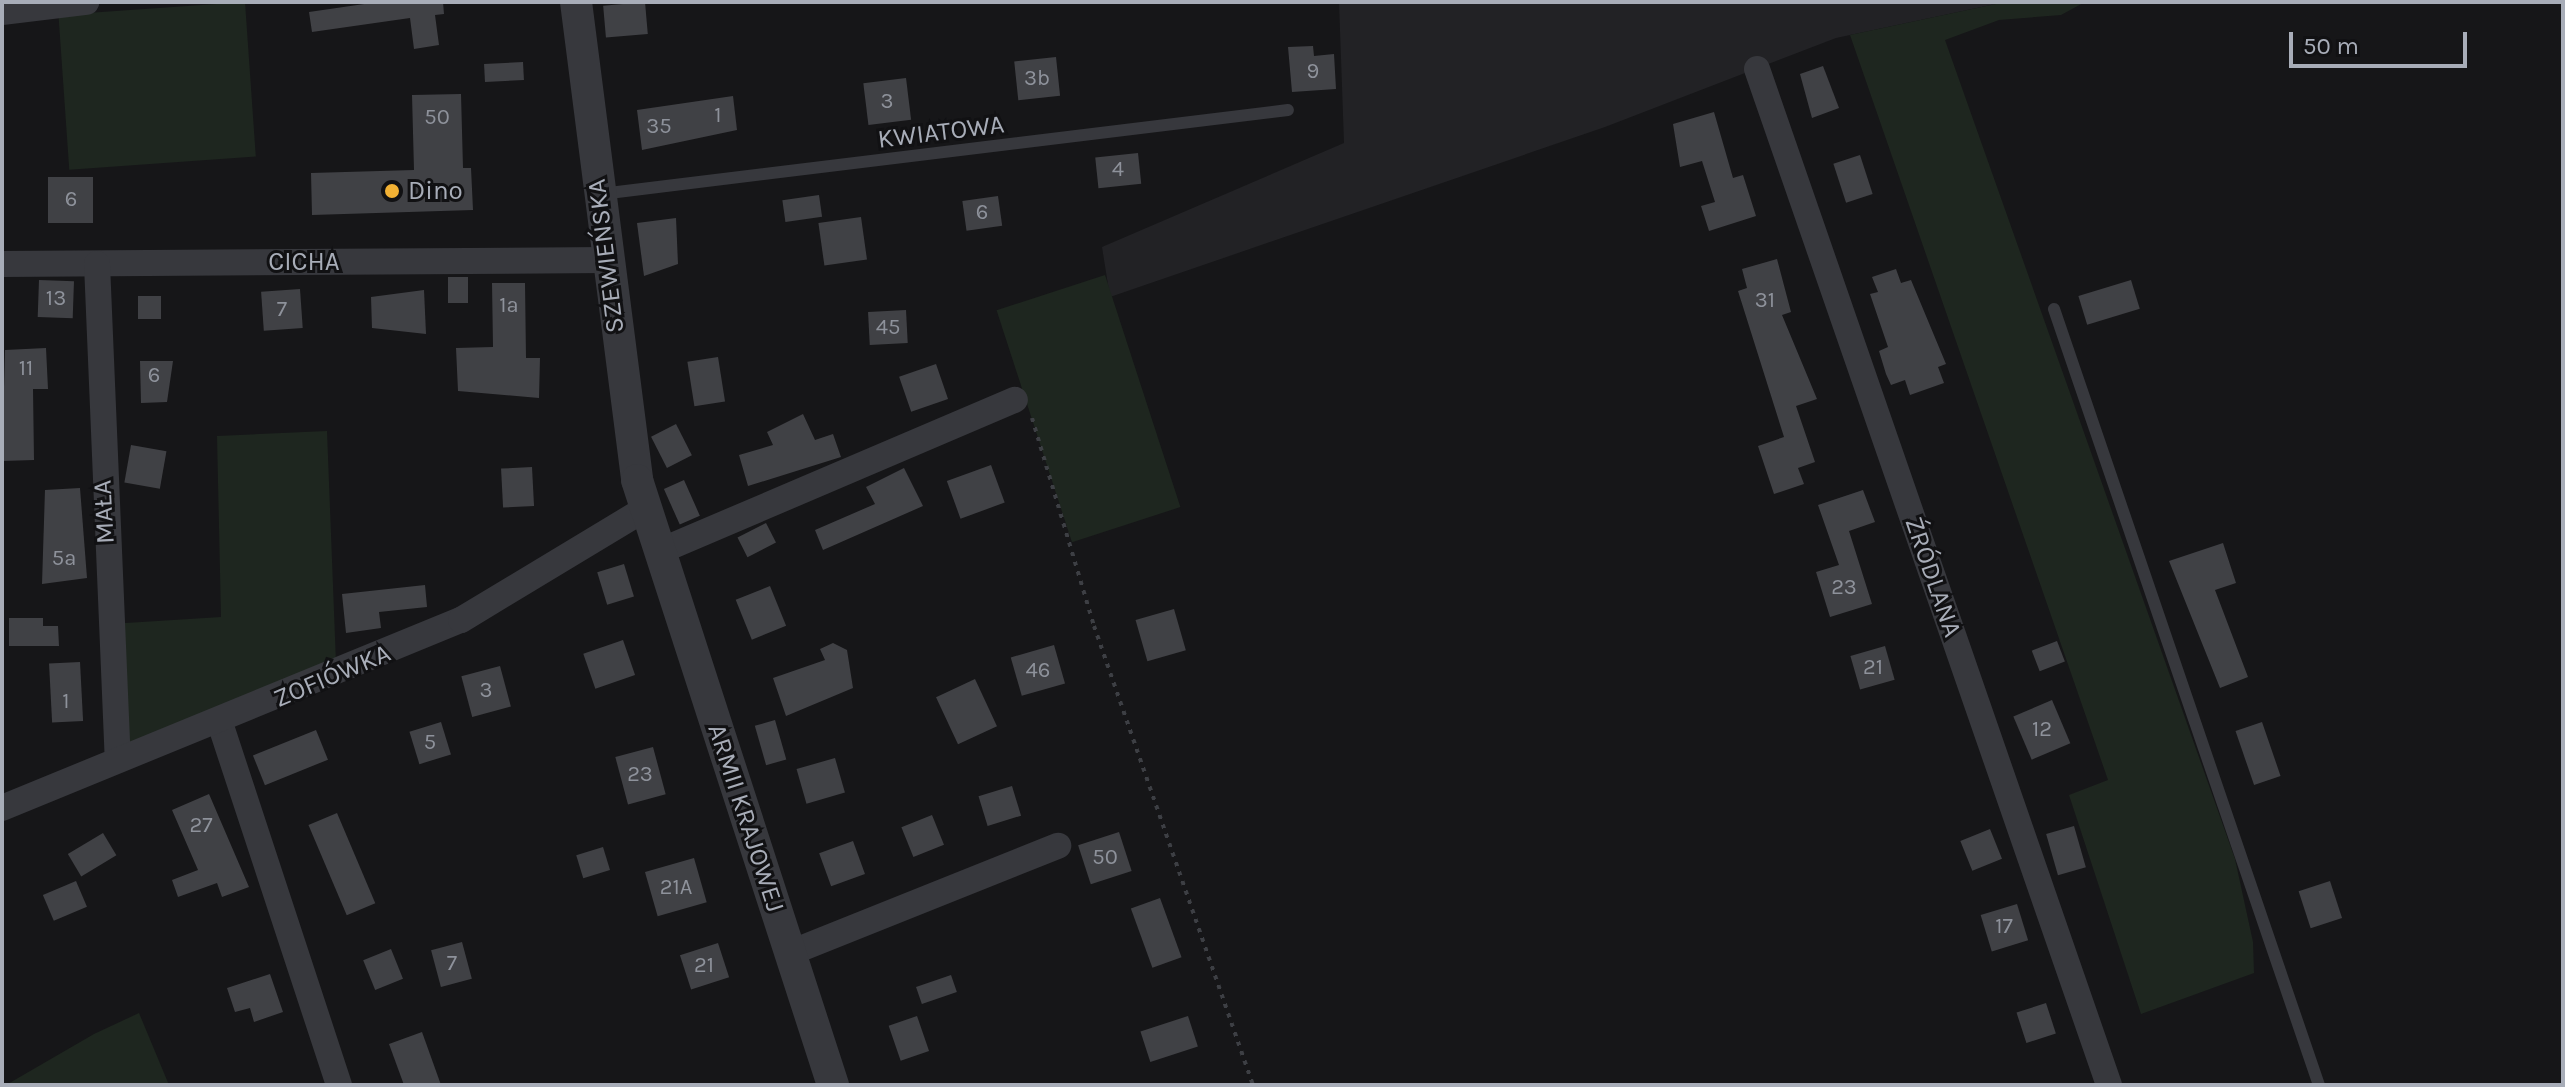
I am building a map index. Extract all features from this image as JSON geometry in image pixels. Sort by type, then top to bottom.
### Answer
[{"type":"street","points":[[2,12],[86,2]]},
{"type":"street","name":"SZEWIEŃSKA","points":[[576,2],[606,260],[645,509]]},
{"type":"street","name":"ŹRÓDLANA","points":[[1757,69],[2109,1085]]},
{"type":"street","name":"CICHA","points":[[2,264],[606,260]]},
{"type":"street","name":"MAŁA","points":[[97,264],[118,760]]},
{"type":"street","points":[[658,552],[1015,400]]},
{"type":"street","name":"ARMII KRAJOWEJ","points":[[645,509],[833,1085]]},
{"type":"street","name":"ZOFIÓWKA","points":[[2,806],[220,723],[461,620],[645,509]]},
{"type":"street","points":[[220,723],[339,1085]]},
{"type":"street","points":[[790,953],[1058,846]]},
{"type":"lane","name":"KWIATOWA","points":[[599,194],[1288,110]]},
{"type":"lane","points":[[2054,309],[2319,1085]]},
{"type":"path","points":[[1015,400],[1029,411],[1094,626],[1253,1085]]},
{"type":"shaded area","points":[[245,2],[256,157],[69,170],[58,15]]},
{"type":"shaded area","points":[[1339,2],[2005,2],[1836,38],[1605,127],[1110,297],[1102,247],[1344,143]]},
{"type":"shaded area","points":[[2005,2],[2085,2],[2061,15],[1999,20],[1945,40],[2235,859],[2253,942],[2254,973],[2141,1014],[2069,795],[2108,780],[1850,35]]},
{"type":"shaded area","points":[[1105,275],[1180,507],[1072,542],[997,310]]},
{"type":"shaded area","points":[[327,431],[336,663],[126,750],[110,624],[221,617],[217,436]]},
{"type":"shaded area","points":[[139,1013],[169,1085],[6,1085],[94,1034]]},
{"type":"building","points":[[378,2],[443,2],[444,14],[435,15],[439,45],[414,49],[410,18],[312,32],[309,12]]},
{"type":"building","points":[[645,2],[648,34],[606,38],[603,6]]},
{"type":"building","points":[[1313,46],[1314,56],[1334,54],[1336,89],[1292,92],[1288,47]]},
{"type":"building","points":[[1056,57],[1060,96],[1018,100],[1014,61]]},
{"type":"building","points":[[523,62],[524,80],[485,82],[484,64]]},
{"type":"building","points":[[1823,66],[1839,108],[1812,118],[1800,74]]},
{"type":"building","points":[[906,78],[911,120],[868,125],[863,83]]},
{"type":"building","name":"Dino","points":[[461,94],[463,168],[471,168],[473,210],[312,215],[311,173],[414,170],[412,95]]},
{"type":"building","points":[[733,96],[737,130],[642,150],[637,110]]},
{"type":"building","points":[[1714,112],[1733,178],[1743,175],[1756,216],[1709,231],[1701,206],[1715,202],[1702,161],[1680,167],[1673,124]]},
{"type":"building","points":[[1138,153],[1141,184],[1098,188],[1095,157]]},
{"type":"building","points":[[1860,155],[1873,194],[1846,203],[1833,164]]},
{"type":"building","points":[[48,177],[93,177],[93,223],[48,223]]},
{"type":"building","points":[[819,195],[822,217],[785,222],[782,200]]},
{"type":"building","points":[[998,196],[1002,226],[967,231],[962,201]]},
{"type":"building","points":[[861,217],[867,260],[824,266],[818,223]]},
{"type":"building","points":[[676,218],[678,264],[644,276],[637,223]]},
{"type":"building","points":[[1777,259],[1791,312],[1782,315],[1817,399],[1796,406],[1815,462],[1798,468],[1804,484],[1774,494],[1758,446],[1784,437],[1738,291],[1747,288],[1742,269]]},
{"type":"building","points":[[1896,269],[1901,283],[1911,280],[1946,364],[1938,367],[1944,383],[1910,395],[1905,380],[1891,385],[1886,374],[1879,351],[1888,347],[1870,294],[1878,292],[1872,277]]},
{"type":"building","points":[[448,277],[468,277],[468,303],[448,303]]},
{"type":"building","points":[[39,280],[74,281],[73,318],[38,317]]},
{"type":"building","points":[[2131,280],[2140,309],[2087,325],[2078,296]]},
{"type":"building","points":[[492,283],[525,283],[526,358],[540,358],[539,398],[458,391],[456,348],[493,347]]},
{"type":"building","points":[[300,289],[303,328],[264,331],[261,292]]},
{"type":"building","points":[[424,290],[426,334],[372,328],[371,297]]},
{"type":"building","points":[[138,296],[161,296],[161,319],[138,319]]},
{"type":"building","points":[[906,310],[908,343],[870,345],[868,312]]},
{"type":"building","points":[[46,348],[48,389],[33,389],[34,460],[2,461],[5,350]]},
{"type":"building","points":[[718,357],[725,401],[694,406],[687,362]]},
{"type":"building","points":[[140,361],[173,361],[167,402],[141,403]]},
{"type":"building","points":[[936,364],[948,399],[911,412],[899,377]]},
{"type":"building","points":[[803,414],[815,440],[833,434],[841,457],[748,486],[739,455],[773,445],[767,432]]},
{"type":"building","points":[[676,424],[692,455],[667,468],[651,437]]},
{"type":"building","points":[[131,445],[166,451],[160,489],[124,482]]},
{"type":"building","points":[[991,465],[1005,503],[961,519],[947,481]]},
{"type":"building","points":[[532,467],[534,506],[503,508],[501,469]]},
{"type":"building","points":[[904,468],[923,506],[823,550],[815,530],[875,504],[866,487]]},
{"type":"building","points":[[684,480],[700,516],[680,525],[664,489]]},
{"type":"building","points":[[80,488],[87,578],[42,584],[45,490]]},
{"type":"building","points":[[1863,490],[1875,522],[1849,531],[1872,604],[1830,617],[1816,572],[1839,565],[1818,505]]},
{"type":"building","points":[[766,523],[776,543],[747,557],[737,538]]},
{"type":"building","points":[[2223,543],[2236,583],[2215,590],[2248,677],[2220,688],[2169,561]]},
{"type":"building","points":[[624,564],[634,597],[607,605],[597,572]]},
{"type":"building","points":[[425,585],[427,607],[379,612],[381,628],[346,633],[342,594]]},
{"type":"building","points":[[770,586],[786,626],[752,640],[736,600]]},
{"type":"building","points":[[1174,609],[1186,650],[1147,661],[1136,620]]},
{"type":"building","points":[[9,618],[43,618],[43,626],[58,626],[59,646],[9,646]]},
{"type":"building","points":[[623,640],[635,675],[595,689],[583,654]]},
{"type":"building","points":[[2057,641],[2065,662],[2040,671],[2032,651]]},
{"type":"building","points":[[833,643],[847,650],[853,688],[786,716],[773,678],[825,660],[820,649]]},
{"type":"building","points":[[1054,645],[1065,683],[1022,696],[1011,657]]},
{"type":"building","points":[[1885,646],[1895,680],[1860,690],[1850,656]]},
{"type":"building","points":[[80,662],[83,721],[52,723],[49,664]]},
{"type":"building","points":[[500,666],[511,707],[472,717],[461,676]]},
{"type":"building","points":[[975,679],[997,726],[958,744],[936,697]]},
{"type":"building","points":[[2052,700],[2070,743],[2032,760],[2013,716]]},
{"type":"building","points":[[775,720],[786,759],[766,765],[755,726]]},
{"type":"building","points":[[441,722],[451,755],[419,764],[409,732]]},
{"type":"building","points":[[2262,722],[2281,776],[2254,785],[2236,731]]},
{"type":"building","points":[[316,730],[328,760],[265,785],[253,755]]},
{"type":"building","points":[[653,747],[666,794],[628,804],[615,757]]},
{"type":"building","points":[[835,758],[845,793],[806,804],[797,769]]},
{"type":"building","points":[[1012,786],[1021,816],[988,826],[979,796]]},
{"type":"building","points":[[209,794],[249,887],[222,897],[217,883],[178,897],[172,880],[198,870],[172,810]]},
{"type":"building","points":[[337,813],[375,903],[347,915],[308,825]]},
{"type":"building","points":[[932,815],[944,845],[913,857],[901,827]]},
{"type":"building","points":[[2074,826],[2086,867],[2058,875],[2046,834]]},
{"type":"building","points":[[1990,829],[2002,859],[1972,871],[1960,841]]},
{"type":"building","points":[[1119,832],[1132,871],[1091,884],[1078,845]]},
{"type":"building","points":[[103,833],[116,855],[81,876],[68,854]]},
{"type":"building","points":[[853,841],[865,874],[831,886],[819,853]]},
{"type":"building","points":[[603,847],[610,870],[583,878],[576,855]]},
{"type":"building","points":[[694,858],[707,902],[658,916],[645,872]]},
{"type":"building","points":[[76,881],[87,907],[54,921],[43,895]]},
{"type":"building","points":[[2330,881],[2342,918],[2311,928],[2299,891]]},
{"type":"building","points":[[1160,898],[1182,957],[1152,968],[1131,909]]},
{"type":"building","points":[[2017,904],[2028,940],[1992,951],[1981,915]]},
{"type":"building","points":[[462,942],[472,979],[441,987],[431,950]]},
{"type":"building","points":[[718,943],[729,977],[691,990],[680,955]]},
{"type":"building","points":[[391,949],[403,979],[375,990],[363,960]]},
{"type":"building","points":[[270,974],[283,1012],[254,1022],[250,1008],[235,1012],[227,988]]},
{"type":"building","points":[[951,975],[957,992],[922,1004],[916,987]]},
{"type":"building","points":[[2046,1003],[2056,1033],[2026,1043],[2017,1013]]},
{"type":"building","points":[[917,1016],[929,1051],[901,1061],[889,1026]]},
{"type":"building","points":[[1188,1016],[1198,1046],[1150,1062],[1140,1031]]},
{"type":"building","points":[[422,1032],[441,1085],[404,1085],[389,1044]]},
{"type":"place","name":"Dino","points":[[392,191]]}]
